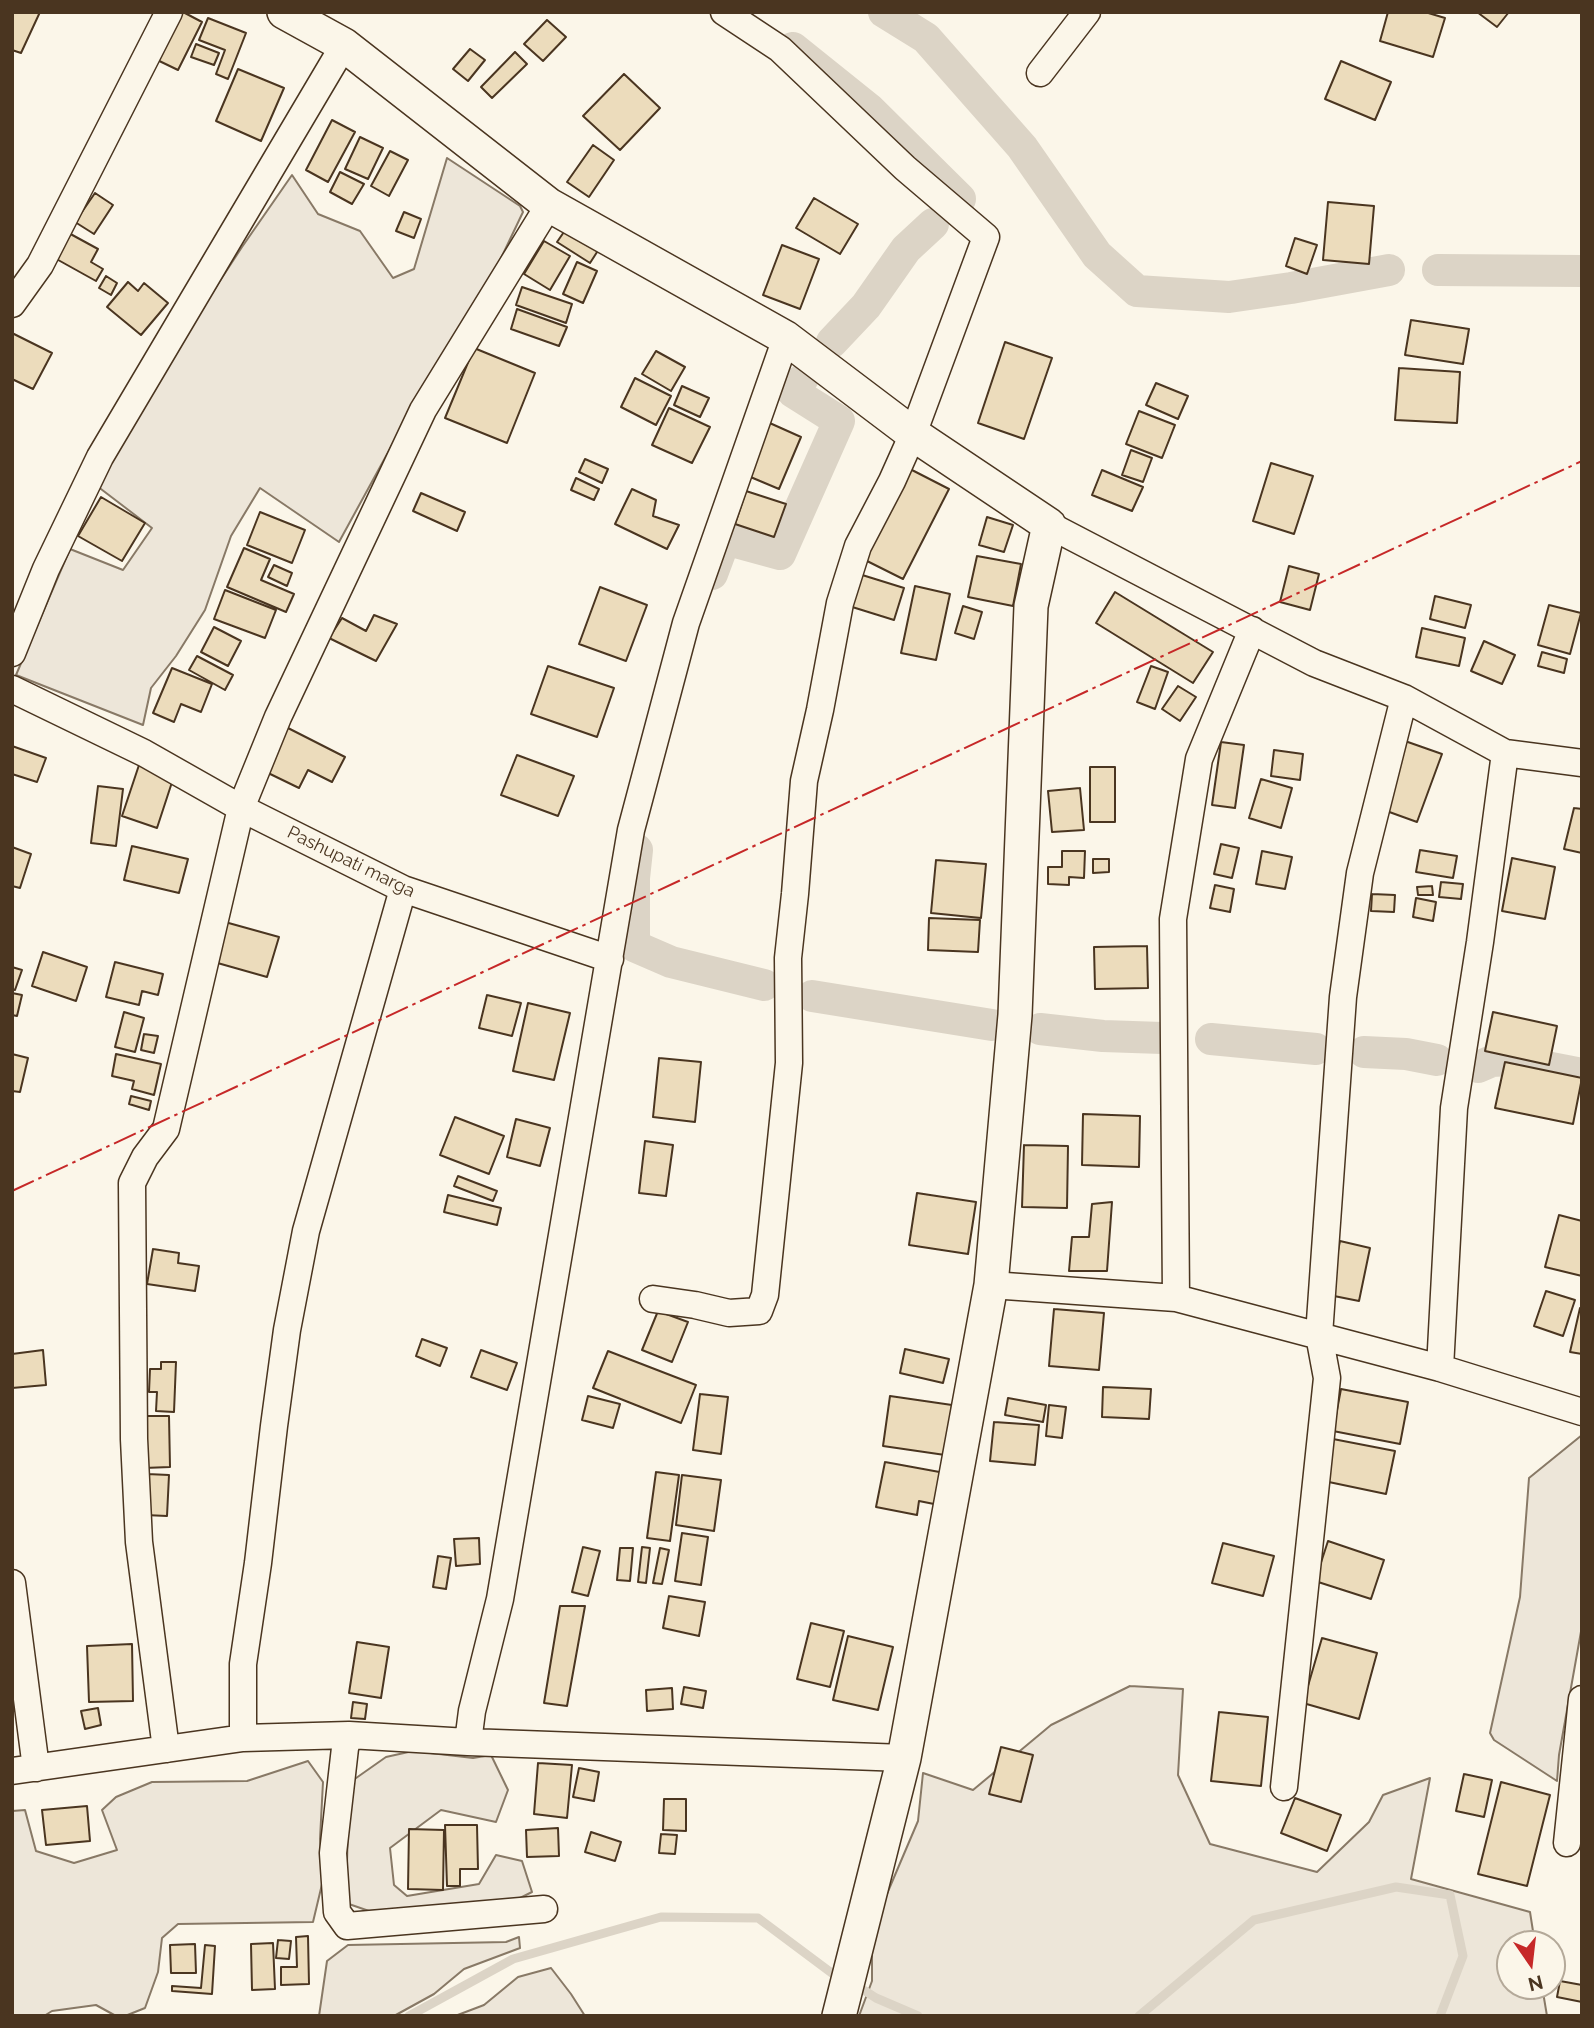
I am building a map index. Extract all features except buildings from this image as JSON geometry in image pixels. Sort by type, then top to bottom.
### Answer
[{"type":"street","points":[[12,304],[40,265],[169,12]]},
{"type":"street","points":[[284,12],[344,45],[549,205],[786,338],[913,433],[1049,525],[1314,663],[1404,698],[1505,752],[1582,763]]},
{"type":"street","points":[[653,1299],[729,1313],[759,1311],[765,1295],[789,1063],[788,958],[804,781],[840,603],[858,546],[892,481],[913,433],[986,237],[905,168],[780,49],[724,12]]},
{"type":"street","points":[[1040,73],[1087,12]]},
{"type":"street","points":[[12,653],[46,569],[100,457],[344,45]]},
{"type":"street","points":[[166,1749],[139,1542],[133,1398],[132,1183],[145,1157],[166,1129],[242,808],[278,717],[424,410],[549,205]]},
{"type":"street","points":[[468,1742],[471,1710],[503,1585],[631,830],[686,623],[786,338]]},
{"type":"street","points":[[839,2016],[904,1758],[991,1285],[1014,1015],[1031,606],[1049,525]]},
{"type":"street","points":[[1176,1298],[1173,919],[1199,759],[1252,630]]},
{"type":"street","name":"Pashupati marga","points":[[12,689],[144,753],[242,808],[402,889],[610,959]]},
{"type":"street","points":[[1284,1787],[1327,1378],[1319,1335],[1343,997],[1360,873],[1404,698]]},
{"type":"street","points":[[1440,1368],[1454,1108],[1488,888],[1505,752]]},
{"type":"street","points":[[243,1738],[243,1664],[274,1426],[306,1231],[402,889]]},
{"type":"street","points":[[991,1285],[1176,1298],[1440,1368],[1582,1412]]},
{"type":"street","points":[[12,1583],[24,1769],[243,1738],[349,1735],[904,1758]]},
{"type":"street","points":[[1567,1843],[1582,1699]]},
{"type":"street","points":[[349,1735],[345,1748],[333,1853],[337,1912],[347,1926],[544,1909]]},
{"type":"shaded area","points":[[447,158],[520,206],[523,212],[493,275],[397,436],[339,542],[260,488],[231,536],[205,610],[176,656],[151,688],[143,725],[16,675],[70,549],[123,570],[152,528],[97,486],[163,368],[292,175],[318,214],[360,231],[393,278],[414,269]]},
{"type":"shaded area","points":[[1582,1435],[1582,1626],[1559,1755],[1557,1781],[1494,1740],[1490,1733],[1520,1597],[1529,1478]]},
{"type":"shaded area","points":[[1130,1686],[1183,1689],[1178,1775],[1210,1844],[1317,1872],[1369,1822],[1383,1795],[1430,1778],[1411,1879],[1530,1912],[1533,1930],[1496,1930],[1496,2000],[1544,2000],[1547,2016],[859,2016],[872,1981],[872,1929],[918,1821],[923,1773],[973,1790],[1051,1725]]},
{"type":"shaded area","points":[[413,1751],[473,1758],[491,1755],[508,1790],[496,1822],[441,1810],[390,1848],[394,1885],[407,1896],[479,1884],[496,1855],[522,1861],[532,1892],[516,1900],[369,1911],[346,1903],[349,1783],[386,1757]]},
{"type":"shaded area","points":[[308,1761],[323,1782],[320,1839],[323,1880],[313,1922],[178,1924],[162,1938],[158,1972],[145,2008],[125,2016],[116,2016],[96,2005],[52,2011],[44,2016],[12,2016],[12,1811],[25,1810],[36,1851],[74,1863],[117,1850],[102,1810],[116,1797],[152,1782],[247,1781]]},
{"type":"shaded area","points":[[519,1937],[520,1948],[464,1969],[434,1994],[394,2016],[319,2016],[327,1961],[348,1945],[506,1942]]},
{"type":"shaded area","points":[[551,1968],[585,2016],[455,2016],[484,2005],[518,1977]]},
{"type":"waterway","points":[[884,12],[926,38],[1022,147],[1097,255],[1137,291],[1229,297],[1389,270]]},
{"type":"waterway","points":[[793,48],[869,109],[960,199]]},
{"type":"waterway","points":[[832,342],[866,306],[906,249],[933,224]]},
{"type":"waterway","points":[[1438,270],[1582,271]]},
{"type":"waterway","points":[[712,574],[725,539],[780,554],[839,421],[793,392],[802,380]]},
{"type":"waterway","points":[[637,850],[634,878],[634,946],[671,962],[764,985]]},
{"type":"waterway","points":[[812,996],[992,1025]]},
{"type":"waterway","points":[[1040,1029],[1103,1036],[1162,1038]]},
{"type":"waterway","points":[[1211,1039],[1316,1049]]},
{"type":"waterway","points":[[1364,1052],[1406,1054],[1437,1060]]},
{"type":"waterway","points":[[1478,1067],[1492,1061],[1510,1060],[1582,1074]]},
{"type":"waterway","points":[[1139,2016],[1254,1920],[1396,1887],[1450,1895],[1463,1956],[1440,2016]]},
{"type":"waterway","points":[[409,2016],[513,1959],[661,1917],[758,1918],[833,1974]]},
{"type":"waterway","points":[[859,1987],[876,1998],[918,2016]]},
{"type":"power","points":[[12,1191],[1582,461]]}]
